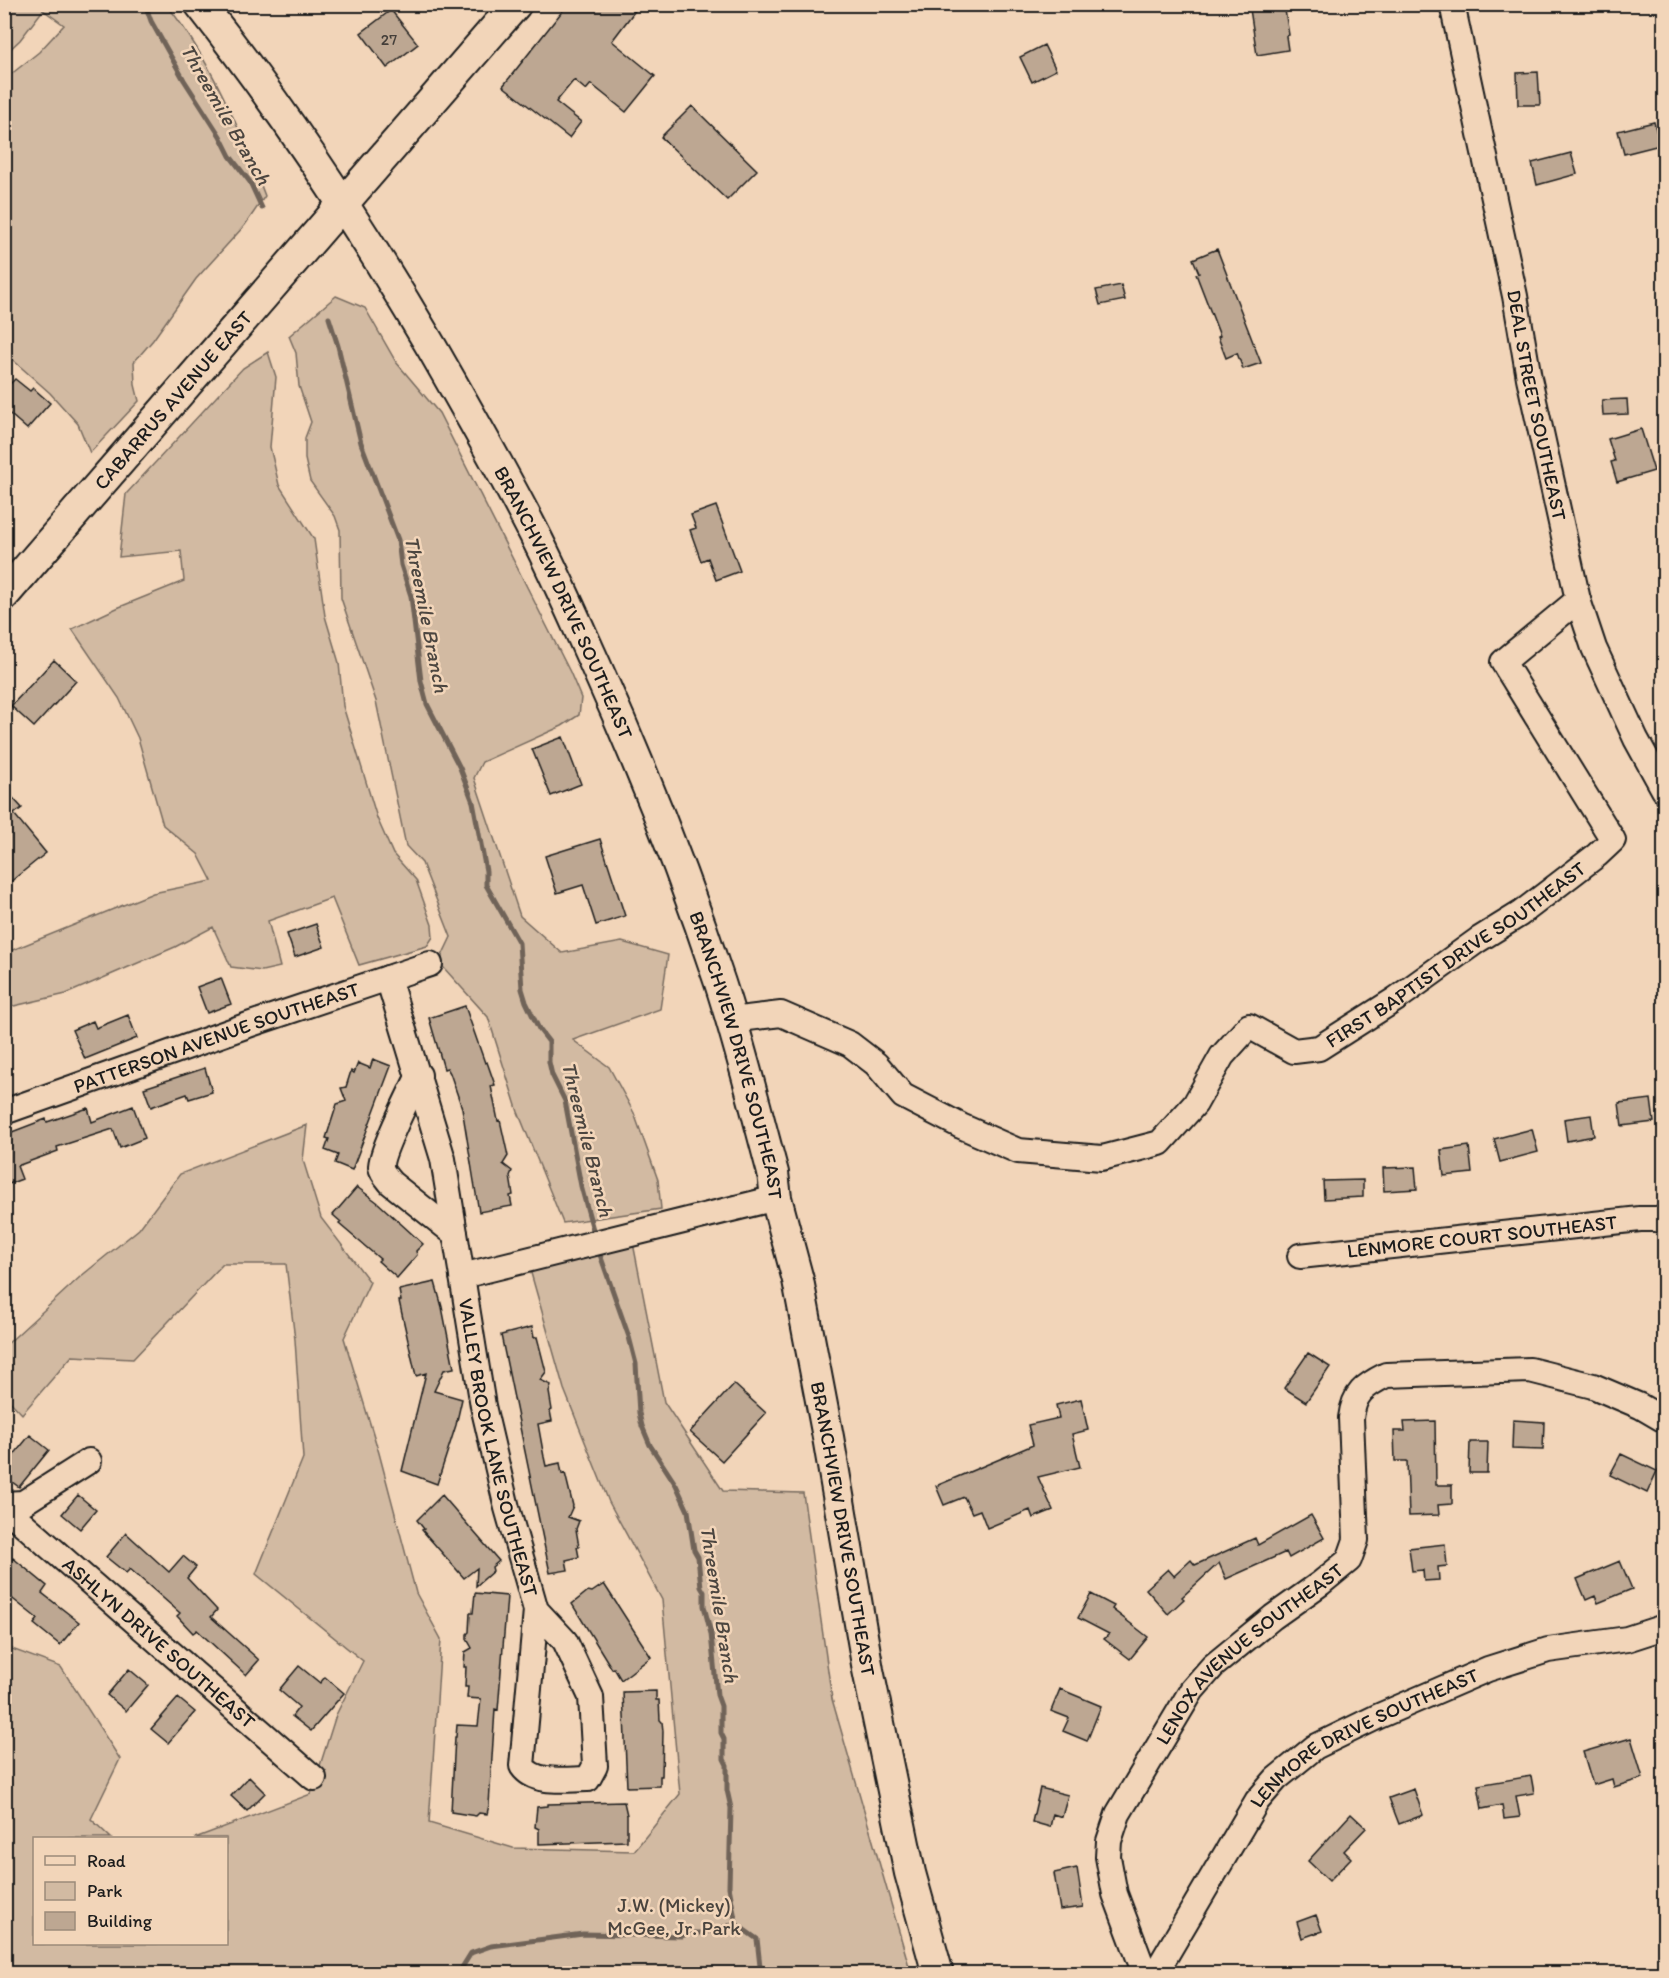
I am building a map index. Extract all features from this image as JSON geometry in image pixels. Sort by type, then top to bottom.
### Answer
[{"type":"main road","name":"BRANCHVIEW DRIVE SOUTHEAST","points":[[200,4],[304,146],[343,205],[395,285],[464,404],[535,534],[565,597],[666,830],[720,984],[773,1173],[776,1198],[804,1311],[868,1670],[905,1850],[938,1974]]},
{"type":"main road","name":"CABARRUS AVENUE EAST","points":[[4,595],[516,4]]},
{"type":"street","name":"DEAL STREET SOUTHEAST","points":[[1452,4],[1515,296],[1529,378],[1578,600],[1594,648],[1636,739],[1665,790]]},
{"type":"street","name":"FIRST BAPTIST DRIVE SOUTHEAST","points":[[731,1020],[782,1014],[850,1044],[876,1065],[903,1096],[961,1126],[1018,1151],[1102,1158],[1160,1143],[1195,1104],[1222,1056],[1249,1026],[1294,1051],[1319,1048],[1396,999],[1478,940],[1520,914],[1597,855],[1612,840],[1503,662],[1578,600]]},
{"type":"street","name":"PATTERSON AVENUE SOUTHEAST","points":[[4,1112],[430,964]]},
{"type":"street","name":"VALLEY BROOK LANE SOUTHEAST","points":[[388,978],[443,1158],[483,1406],[507,1508],[536,1610],[522,1766],[527,1773],[538,1778],[588,1779],[595,1766],[591,1697],[565,1641],[536,1610]]},
{"type":"street","points":[[419,1075],[392,1132],[381,1166],[384,1175],[391,1183],[455,1234]]},
{"type":"street","name":"VALLEY BROOK LANE SOUTHEAST","points":[[462,1276],[776,1198]]},
{"type":"street","name":"LENMORE COURT SOUTHEAST","points":[[1300,1256],[1640,1219],[1658,1219],[1665,1222]]},
{"type":"street","name":"LENOX AVENUE SOUTHEAST","points":[[1145,1974],[1116,1894],[1108,1857],[1109,1842],[1118,1814],[1192,1690],[1213,1666],[1349,1560],[1356,1540],[1351,1418],[1353,1404],[1360,1392],[1372,1382],[1386,1375],[1530,1370],[1593,1386],[1640,1406],[1665,1420]]},
{"type":"street","points":[[4,1505],[23,1503],[89,1461]]},
{"type":"street","name":"ASHLYN DRIVE SOUTHEAST","points":[[4,1505],[314,1778]]},
{"type":"street","name":"LENMORE DRIVE SOUTHEAST","points":[[1155,1974],[1257,1801],[1276,1779],[1315,1748],[1379,1716],[1488,1669],[1548,1650],[1627,1638],[1665,1627]]},
{"type":"green space","points":[[5,4],[167,5],[183,26],[211,72],[245,145],[265,196],[245,225],[196,279],[153,340],[134,362],[135,385],[139,401],[90,453],[78,424],[50,393],[5,353],[5,79],[39,52],[64,25],[43,10],[20,40],[5,54]]},
{"type":"green space","points":[[336,296],[365,308],[396,362],[439,413],[581,698],[579,715],[562,726],[482,762],[474,778],[520,916],[562,953],[622,942],[668,955],[660,1009],[573,1040],[609,1067],[634,1113],[658,1180],[661,1209],[563,1223],[518,1112],[488,1017],[443,967],[442,956],[451,937],[422,863],[406,846],[376,701],[341,598],[340,530],[335,516],[310,481],[305,459],[305,438],[311,422],[299,386],[296,353],[289,336]]},
{"type":"green space","points":[[268,352],[276,377],[270,447],[279,485],[314,539],[325,616],[339,663],[343,706],[377,818],[393,854],[416,880],[432,925],[433,937],[427,946],[359,965],[332,898],[268,921],[280,967],[262,971],[231,967],[213,927],[175,947],[66,994],[5,1008],[5,953],[153,893],[212,881],[198,854],[163,825],[138,738],[119,698],[72,629],[184,581],[181,551],[119,557],[126,494],[243,368]]},
{"type":"green space","name":"J.W. (Mickey) McGee, Jr. Park","points":[[307,1125],[303,1160],[321,1218],[370,1282],[344,1338],[379,1453],[416,1593],[441,1639],[429,1823],[513,1848],[634,1851],[680,1794],[662,1600],[609,1502],[564,1389],[529,1266],[633,1243],[664,1402],[723,1491],[803,1493],[832,1699],[911,1973],[5,1973],[4,1646],[61,1667],[120,1759],[91,1819],[110,1837],[33,1837],[33,1945],[228,1945],[228,1837],[198,1837],[311,1794],[336,1715],[363,1661],[256,1574],[303,1458],[295,1340],[286,1264],[223,1264],[133,1359],[72,1356],[22,1414],[5,1396],[5,1346],[80,1277],[139,1229],[180,1174]]},
{"type":"building","points":[[568,4],[640,4],[612,41],[655,76],[626,112],[591,84],[586,90],[574,80],[556,102],[581,122],[569,138],[503,86]]},
{"type":"building","points":[[1252,4],[1284,4],[1289,35],[1286,36],[1288,50],[1257,55],[1250,9],[1253,8]]},
{"type":"building","points":[[391,10],[418,44],[387,68],[361,33]]},
{"type":"building","points":[[1044,45],[1056,70],[1032,82],[1020,57]]},
{"type":"building","points":[[1538,72],[1540,105],[1518,105],[1517,73]]},
{"type":"building","points":[[692,106],[757,170],[727,200],[661,137]]},
{"type":"building","points":[[1654,122],[1660,145],[1624,154],[1618,131]]},
{"type":"building","points":[[1571,153],[1577,174],[1537,185],[1532,163]]},
{"type":"building","points":[[1217,249],[1261,363],[1243,369],[1237,353],[1226,358],[1196,274],[1199,273],[1193,259]]},
{"type":"building","points":[[1121,285],[1125,300],[1100,305],[1096,290]]},
{"type":"building","points":[[15,379],[30,391],[33,388],[50,403],[27,429],[4,409],[4,390]]},
{"type":"building","points":[[1627,399],[1628,414],[1603,415],[1602,400]]},
{"type":"building","points":[[1641,429],[1654,471],[1617,482],[1611,462],[1615,461],[1608,439]]},
{"type":"building","points":[[716,506],[740,571],[716,580],[708,558],[701,561],[690,530],[696,528],[691,515]]},
{"type":"building","points":[[54,660],[76,681],[34,727],[11,706]]},
{"type":"building","points":[[563,737],[581,784],[551,796],[532,749]]},
{"type":"building","points":[[4,788],[22,808],[14,814],[46,853],[4,887]]},
{"type":"building","points":[[600,839],[625,916],[596,925],[583,885],[557,893],[545,856]]},
{"type":"building","points":[[316,924],[324,947],[295,957],[287,934]]},
{"type":"building","points":[[221,978],[231,1004],[207,1013],[197,987]]},
{"type":"building","points":[[465,1006],[495,1085],[491,1086],[508,1156],[503,1164],[512,1171],[510,1176],[513,1195],[510,1196],[512,1206],[479,1212],[462,1108],[450,1073],[447,1068],[444,1069],[429,1018]]},
{"type":"building","points":[[128,1015],[137,1038],[85,1059],[72,1030],[93,1021],[96,1028]]},
{"type":"building","points":[[373,1059],[391,1066],[352,1170],[335,1163],[338,1155],[325,1150],[329,1139],[326,1138],[337,1104],[346,1101],[341,1088],[346,1087],[351,1071],[354,1073],[358,1063],[370,1068]]},
{"type":"building","points":[[205,1068],[212,1092],[189,1099],[187,1094],[151,1107],[144,1088]]},
{"type":"building","points":[[1651,1099],[1654,1122],[1622,1126],[1619,1103]]},
{"type":"building","points":[[133,1106],[145,1138],[120,1148],[113,1129],[57,1147],[58,1151],[17,1166],[22,1179],[4,1186],[4,1135],[46,1119],[47,1122],[88,1108],[92,1122]]},
{"type":"building","points":[[1591,1115],[1594,1136],[1567,1141],[1564,1119]]},
{"type":"building","points":[[1532,1129],[1538,1152],[1500,1162],[1494,1139]]},
{"type":"building","points":[[1469,1146],[1472,1173],[1444,1176],[1441,1150]]},
{"type":"building","points":[[1415,1167],[1417,1189],[1384,1191],[1383,1168]]},
{"type":"building","points":[[1363,1180],[1363,1197],[1324,1199],[1323,1181]]},
{"type":"building","points":[[357,1187],[423,1244],[416,1251],[417,1255],[397,1278],[378,1261],[380,1259],[339,1224],[341,1222],[333,1215]]},
{"type":"building","points":[[435,1282],[454,1368],[444,1370],[434,1391],[462,1399],[437,1484],[402,1471],[426,1373],[416,1376],[399,1301],[401,1301],[399,1290]]},
{"type":"building","points":[[532,1327],[534,1338],[537,1337],[546,1372],[540,1380],[551,1385],[549,1392],[552,1421],[538,1424],[546,1466],[560,1463],[562,1474],[565,1473],[573,1506],[568,1517],[579,1521],[576,1529],[579,1557],[566,1560],[568,1570],[550,1573],[501,1335]]},
{"type":"building","points":[[1308,1353],[1330,1367],[1306,1402],[1284,1388]]},
{"type":"building","points":[[734,1384],[766,1413],[722,1461],[690,1432]]},
{"type":"building","points":[[1081,1399],[1088,1430],[1072,1434],[1080,1467],[1038,1477],[1053,1510],[1033,1518],[1030,1510],[987,1528],[980,1510],[972,1513],[964,1497],[944,1505],[936,1486],[1033,1445],[1028,1425],[1059,1418],[1056,1405]]},
{"type":"building","points":[[1513,1420],[1544,1422],[1543,1450],[1512,1449]]},
{"type":"building","points":[[1435,1421],[1436,1485],[1452,1485],[1452,1504],[1438,1505],[1439,1515],[1409,1516],[1407,1461],[1395,1461],[1394,1431],[1405,1431],[1404,1422]]},
{"type":"building","points":[[30,1435],[49,1450],[19,1487],[4,1476],[4,1467]]},
{"type":"building","points":[[1470,1442],[1488,1442],[1487,1473],[1469,1473]]},
{"type":"building","points":[[1621,1454],[1657,1471],[1647,1493],[1610,1475]]},
{"type":"building","points":[[78,1495],[96,1510],[80,1529],[62,1514]]},
{"type":"building","points":[[442,1495],[499,1561],[492,1567],[493,1571],[476,1586],[477,1568],[464,1578],[422,1530],[424,1529],[417,1520]]},
{"type":"building","points":[[1311,1515],[1324,1538],[1289,1558],[1286,1552],[1226,1579],[1219,1563],[1182,1597],[1184,1599],[1168,1614],[1146,1589],[1168,1569],[1174,1576],[1191,1560],[1195,1565],[1255,1538],[1258,1545]]},
{"type":"building","points":[[126,1533],[169,1572],[183,1556],[196,1567],[187,1578],[217,1610],[211,1617],[259,1660],[246,1675],[197,1630],[193,1633],[177,1616],[180,1613],[130,1569],[126,1573],[106,1557]]},
{"type":"building","points":[[1445,1544],[1447,1566],[1438,1567],[1439,1580],[1424,1581],[1423,1570],[1412,1571],[1409,1548]]},
{"type":"building","points":[[13,1558],[47,1586],[42,1593],[79,1622],[60,1645],[34,1624],[38,1619],[4,1592],[4,1569]]},
{"type":"building","points":[[1620,1561],[1632,1589],[1598,1603],[1595,1596],[1586,1600],[1577,1579]]},
{"type":"building","points":[[604,1584],[651,1657],[621,1680],[572,1604],[588,1591],[592,1592]]},
{"type":"building","points":[[475,1593],[507,1596],[498,1710],[495,1709],[489,1805],[487,1814],[479,1813],[476,1816],[451,1812],[457,1725],[478,1726],[481,1699],[467,1698],[468,1687],[465,1687],[465,1652],[472,1648],[467,1634],[470,1613],[473,1613]]},
{"type":"building","points":[[1091,1594],[1114,1606],[1112,1609],[1148,1637],[1130,1659],[1104,1639],[1109,1634],[1078,1618]]},
{"type":"building","points":[[299,1666],[320,1683],[325,1677],[344,1693],[311,1731],[292,1716],[299,1707],[279,1690]]},
{"type":"building","points":[[129,1669],[148,1685],[126,1711],[107,1695]]},
{"type":"building","points":[[1060,1689],[1101,1706],[1087,1741],[1063,1731],[1069,1718],[1051,1711]]},
{"type":"building","points":[[656,1691],[663,1731],[660,1786],[627,1787],[623,1692]]},
{"type":"building","points":[[178,1698],[195,1712],[168,1743],[151,1729]]},
{"type":"building","points":[[1631,1738],[1643,1778],[1614,1787],[1612,1779],[1593,1785],[1583,1752]]},
{"type":"building","points":[[1531,1776],[1534,1793],[1516,1796],[1520,1817],[1504,1819],[1502,1805],[1482,1809],[1478,1785]]},
{"type":"building","points":[[249,1777],[265,1793],[247,1811],[231,1796]]},
{"type":"building","points":[[1040,1788],[1068,1795],[1062,1817],[1053,1814],[1050,1827],[1032,1822]]},
{"type":"building","points":[[1414,1789],[1423,1815],[1399,1824],[1389,1798]]},
{"type":"building","points":[[624,1802],[627,1815],[627,1841],[539,1844],[539,1829],[535,1827],[537,1807],[548,1806],[548,1804]]},
{"type":"building","points":[[1351,1814],[1366,1828],[1344,1851],[1351,1858],[1329,1881],[1308,1861]]},
{"type":"building","points":[[1077,1868],[1083,1907],[1060,1910],[1054,1873]]},
{"type":"building","points":[[1316,1915],[1322,1931],[1302,1938],[1297,1922]]},
{"type":"waterway","name":"Threemile Branch","points":[[145,4],[151,21],[184,80],[220,136],[230,156],[250,182],[262,208]]},
{"type":"waterway","name":"Threemile Branch","points":[[329,318],[361,443],[398,540],[401,565],[411,596],[421,681],[427,704],[460,768],[473,802],[486,871],[486,885],[519,943],[522,989],[539,1029],[549,1042],[549,1062],[552,1075],[565,1101],[581,1186],[595,1237]]},
{"type":"waterway","name":"Threemile Branch","points":[[598,1249],[629,1337],[636,1364],[642,1426],[650,1445],[676,1485],[688,1511],[694,1550],[698,1557],[701,1587],[704,1592],[717,1695],[721,1706],[721,1733],[724,1739],[727,1790],[731,1808],[729,1887],[736,1924],[757,1939],[760,1966],[765,1974]]},
{"type":"waterway","points":[[458,1974],[471,1953],[491,1946],[583,1934],[682,1936],[736,1924]]}]
